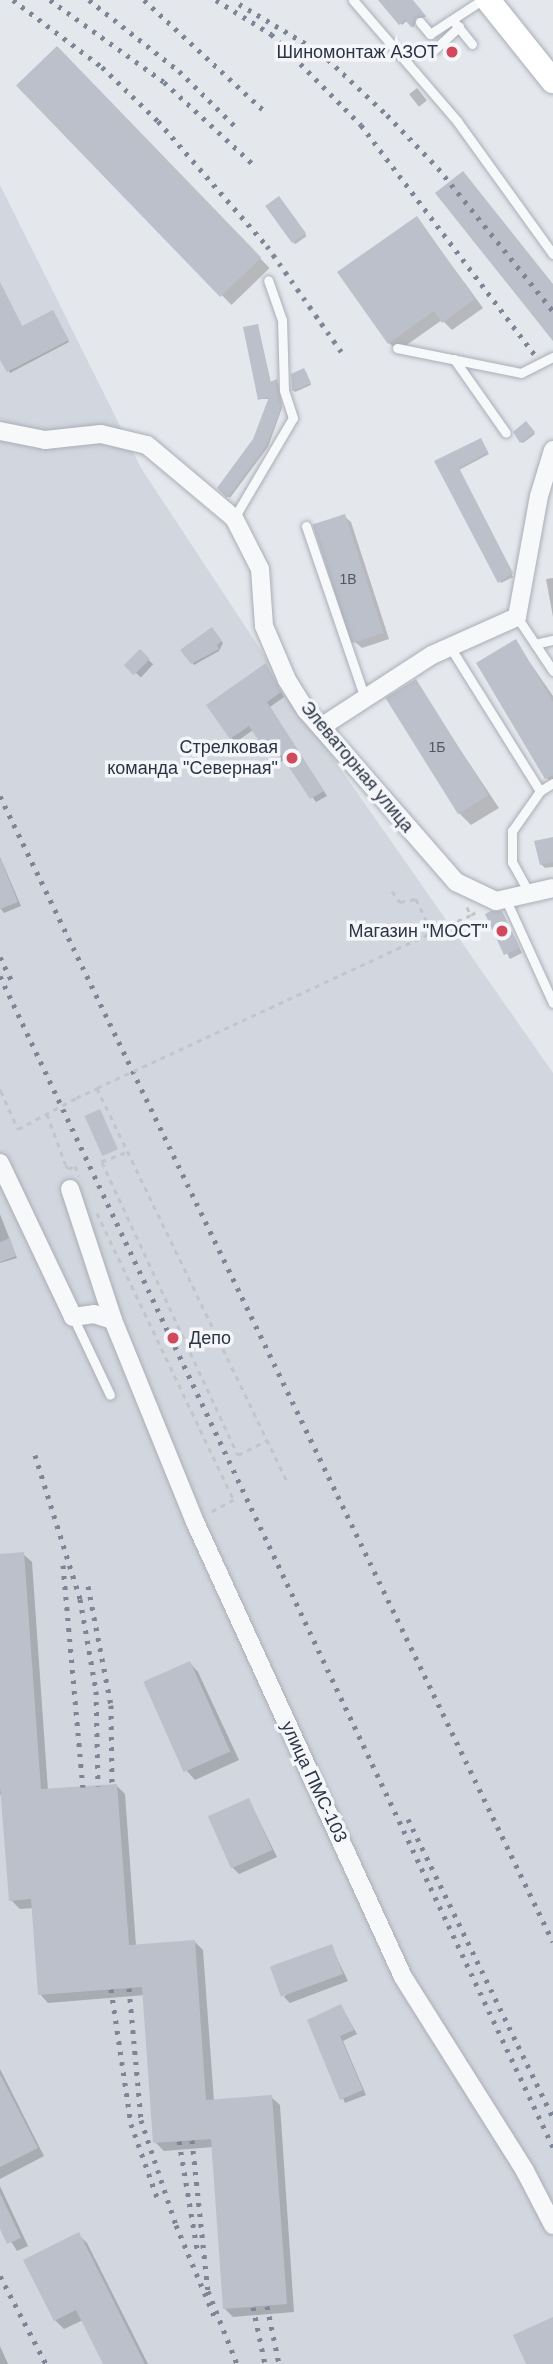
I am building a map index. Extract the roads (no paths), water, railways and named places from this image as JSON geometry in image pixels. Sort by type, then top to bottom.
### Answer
[{"type":"main road","points":[[488,0],[553,81]]},
{"type":"street","name":"Элеваторная улица","points":[[0,431],[45,440],[101,434],[147,445],[234,518],[260,569],[264,626],[287,680],[321,727],[456,882],[496,901],[506,900]]},
{"type":"street","points":[[321,727],[450,647],[517,617],[539,496],[553,450]]},
{"type":"street","points":[[506,900],[553,888]]},
{"type":"street","points":[[0,1163],[73,1317],[94,1314],[113,1320]]},
{"type":"street","name":"улица ПМС-103","points":[[75,1183],[113,1320],[195,1522],[403,1977],[525,2171],[553,2225]]},
{"type":"lane","points":[[352,0],[457,121],[553,254]]},
{"type":"lane","points":[[435,49],[455,23],[482,0]]},
{"type":"lane","points":[[420,22],[430,34],[455,23]]},
{"type":"lane","points":[[455,23],[472,44]]},
{"type":"lane","points":[[234,518],[293,418],[284,390],[282,320],[268,280]]},
{"type":"lane","points":[[397,348],[521,373],[553,356]]},
{"type":"lane","points":[[454,359],[506,433]]},
{"type":"lane","points":[[306,526],[365,698]]},
{"type":"lane","points":[[517,617],[553,671]]},
{"type":"lane","points":[[535,644],[553,640]]},
{"type":"lane","points":[[450,647],[540,791]]},
{"type":"lane","points":[[529,894],[512,862],[512,831],[540,791],[553,783]]},
{"type":"lane","points":[[506,900],[553,1003]]},
{"type":"lane","points":[[73,1317],[110,1395]]},
{"type":"railway","points":[[13,0],[102,67],[158,121],[267,246],[343,354]]},
{"type":"railway","points":[[50,0],[164,82],[255,166]]},
{"type":"railway","points":[[89,0],[179,71],[235,126]]},
{"type":"railway","points":[[144,0],[262,109]]},
{"type":"railway","points":[[216,0],[271,34],[361,125],[534,354]]},
{"type":"railway","points":[[239,4],[320,52],[387,115],[438,168],[553,311]]},
{"type":"railway","points":[[0,796],[553,1942]]},
{"type":"railway","points":[[0,957],[13,984]]},
{"type":"railway","points":[[0,976],[553,2147]]},
{"type":"railway","points":[[35,1455],[80,1599],[96,1691],[98,1786]]},
{"type":"railway","points":[[63,1565],[83,1787]]},
{"type":"railway","points":[[88,1586],[111,1705],[112,1784]]},
{"type":"railway","points":[[408,1819],[553,2118]]},
{"type":"railway","points":[[129,1988],[141,2120],[176,2225],[214,2316]]},
{"type":"railway","points":[[111,1989],[131,2124],[159,2203]]},
{"type":"railway","points":[[192,2140],[208,2291],[237,2364]]},
{"type":"railway","points":[[179,2141],[197,2248]]},
{"type":"railway","points":[[0,2276],[46,2364]]},
{"type":"railway","points":[[267,2306],[279,2364]]},
{"type":"railway","points":[[253,2307],[265,2364]]},
{"type":"place","name":"Шиномонтаж АЗОТ","points":[[452,52]]},
{"type":"place","name":"Стрелковая команда \"Северная\"","points":[[292,758]]},
{"type":"place","name":"Магазин \"МОСТ\"","points":[[502,931]]},
{"type":"place","name":"Депо","points":[[173,1338]]}]
